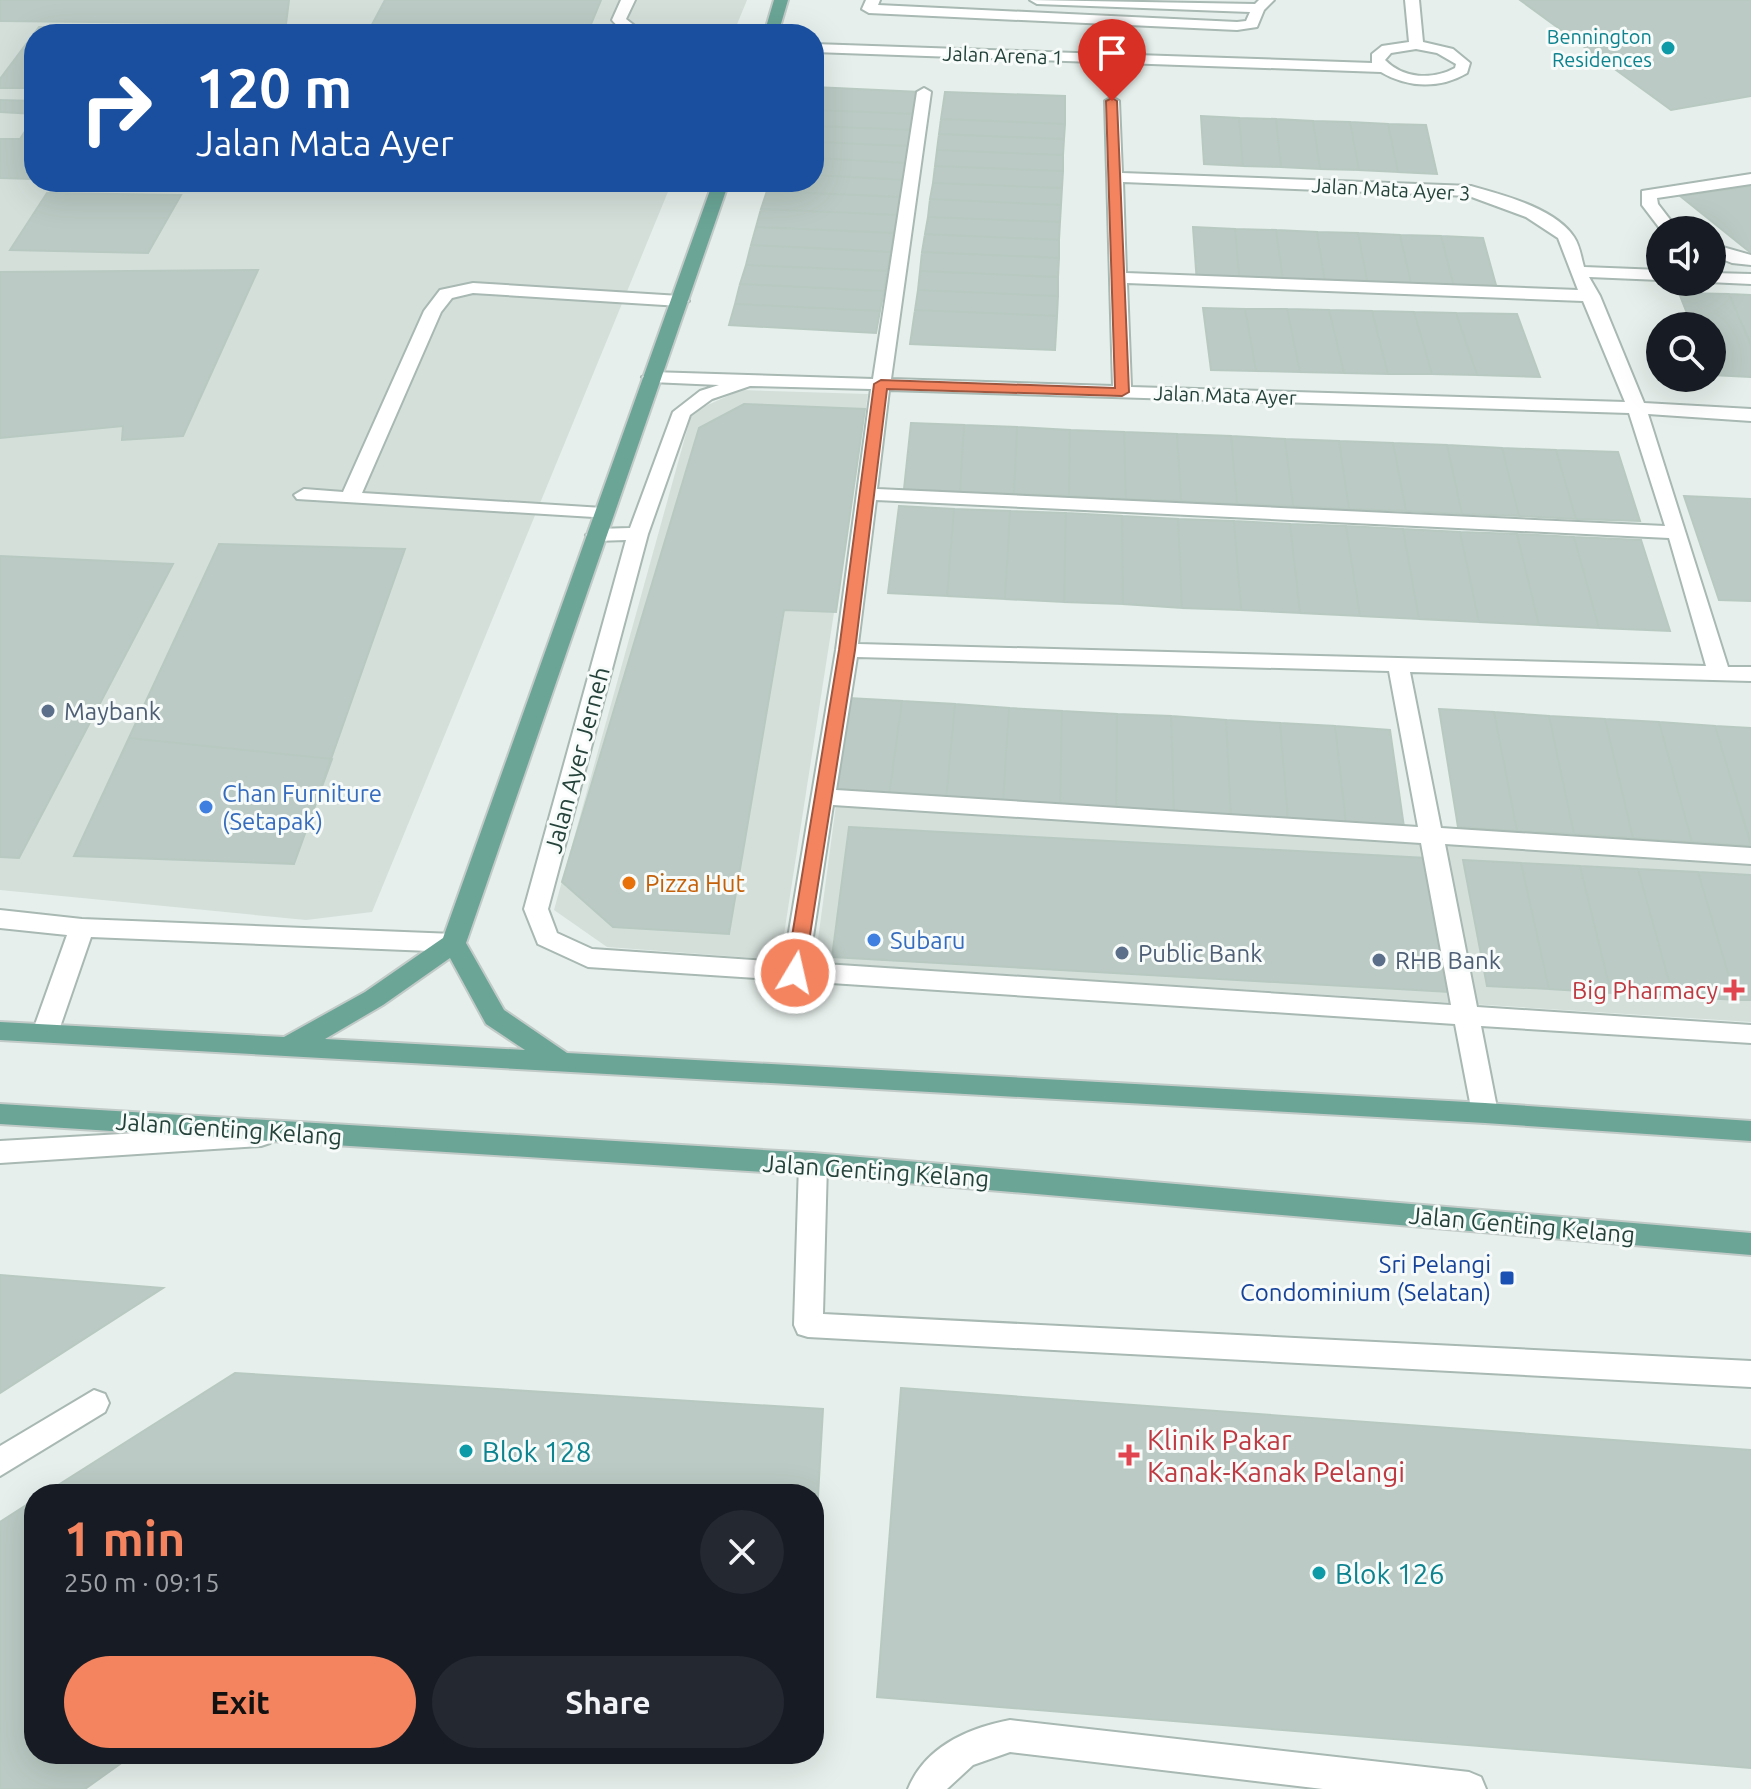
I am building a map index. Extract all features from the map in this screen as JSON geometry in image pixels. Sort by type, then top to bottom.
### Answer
[{"type":"main road","points":[[774,24],[781,0]]},
{"type":"main road","name":"Jalan Ayer Jerneh","points":[[454,943],[718,192]]},
{"type":"main road","points":[[286,1047],[334,1025],[386,993],[454,943],[495,1017],[565,1064]]},
{"type":"main road","points":[[0,1031],[1485,1113],[1751,1131]]},
{"type":"main road","name":"Jalan Genting Kelang","points":[[0,1114],[813,1164],[1751,1244]]},
{"type":"street","points":[[624,24],[619,20],[628,0]]},
{"type":"street","points":[[873,0],[869,9],[1032,18],[1065,39],[1096,21],[1252,24],[1263,4],[1035,0],[1032,18]]},
{"type":"street","points":[[1383,68],[1378,61],[1379,54],[1387,49],[1416,45],[1412,0]]},
{"type":"street","points":[[1094,2],[1096,21]]},
{"type":"street","name":"Jalan Arena 1","points":[[824,48],[1065,39],[1383,68],[1409,78],[1426,80],[1455,76],[1462,70],[1463,63],[1447,51],[1416,45]]},
{"type":"street","points":[[795,973],[847,650],[881,384],[924,92]]},
{"type":"street","points":[[1112,101],[1122,392]]},
{"type":"street","name":"Jalan Mata Ayer 3","points":[[1115,177],[1471,191],[1523,209],[1566,236],[1577,272],[1591,296],[1638,408],[1719,673]]},
{"type":"street","points":[[1659,216],[1650,205],[1648,194],[1751,179]]},
{"type":"street","points":[[1726,254],[1751,260]]},
{"type":"street","points":[[1577,272],[1646,274]]},
{"type":"street","points":[[1118,278],[1591,296]]},
{"type":"street","points":[[1726,278],[1751,279]]},
{"type":"street","points":[[350,498],[433,311],[446,294],[473,288],[680,301]]},
{"type":"street","name":"Jalan Mata Ayer","points":[[651,377],[1638,408],[1751,415]]},
{"type":"street","name":"Jalan Ayer Jerneh","points":[[749,380],[706,395],[682,412],[638,534],[536,909],[547,938],[588,958],[1751,1034]]},
{"type":"street","points":[[867,494],[1676,532]]},
{"type":"street","points":[[304,495],[603,514]]},
{"type":"street","points":[[596,535],[638,534]]},
{"type":"street","points":[[847,650],[1751,674]]},
{"type":"street","points":[[1398,664],[1485,1113]]},
{"type":"street","points":[[823,797],[1751,856]]},
{"type":"street","points":[[0,919],[82,928],[454,943]]},
{"type":"street","points":[[45,1033],[82,928]]},
{"type":"street","points":[[0,1152],[291,1134]]},
{"type":"street","points":[[813,1164],[808,1325],[1751,1374]]},
{"type":"street","points":[[0,1462],[94,1403]]},
{"type":"street","points":[[925,1789],[961,1750],[985,1740],[1010,1736],[1469,1789]]},
{"type":"shaded area","points":[[0,0],[747,0],[737,24],[24,24],[24,192],[668,192],[372,912],[306,920],[0,890]]},
{"type":"shaded area","points":[[741,390],[868,394],[780,960],[607,947],[554,910],[692,412]]},
{"type":"shaded area","points":[[836,805],[1751,865],[1751,1022],[815,962]]},
{"type":"building","points":[[0,0],[289,0],[286,24],[0,21]]},
{"type":"building","points":[[385,0],[601,0],[591,24],[372,24]]},
{"type":"building","name":"Bennington Residences","points":[[1520,0],[1751,0],[1751,96],[1671,110]]},
{"type":"building","points":[[24,47],[24,88],[0,88],[0,79]]},
{"type":"building","points":[[824,87],[920,92],[916,114],[824,110]]},
{"type":"building","points":[[945,92],[1065,96],[1065,124],[941,119]]},
{"type":"building","points":[[0,100],[24,101],[24,113],[0,112]]},
{"type":"building","points":[[824,110],[916,114],[913,130],[824,126]]},
{"type":"building","points":[[1201,116],[1239,118],[1243,166],[1204,164]]},
{"type":"building","points":[[1239,118],[1276,119],[1281,167],[1243,166]]},
{"type":"building","points":[[941,119],[1065,124],[1064,139],[939,134]]},
{"type":"building","points":[[1276,119],[1313,121],[1320,169],[1281,167]]},
{"type":"building","points":[[1313,121],[1350,122],[1359,170],[1320,169]]},
{"type":"building","points":[[1350,122],[1388,124],[1398,172],[1359,170]]},
{"type":"building","points":[[1388,124],[1426,125],[1437,174],[1398,172]]},
{"type":"building","points":[[824,126],[913,130],[910,146],[824,142]]},
{"type":"building","points":[[24,133],[24,179],[0,178],[0,139],[20,139]]},
{"type":"building","points":[[939,134],[1064,139],[1063,155],[937,150]]},
{"type":"building","points":[[824,142],[910,146],[907,163],[824,159]]},
{"type":"building","points":[[937,150],[1063,155],[1063,171],[935,166]]},
{"type":"building","points":[[824,159],[907,163],[904,180],[824,176]]},
{"type":"building","points":[[935,166],[1063,171],[1062,188],[933,183]]},
{"type":"building","points":[[824,176],[904,180],[900,197],[789,192],[824,192]]},
{"type":"building","points":[[933,183],[1062,188],[1061,205],[930,199]]},
{"type":"building","points":[[1751,186],[1751,253],[1726,233],[1726,216],[1705,216],[1680,196]]},
{"type":"building","points":[[767,192],[900,197],[898,215],[761,209]]},
{"type":"building","points":[[47,193],[181,195],[148,253],[10,250]]},
{"type":"building","points":[[930,199],[1061,205],[1060,222],[928,217]]},
{"type":"building","points":[[761,209],[898,215],[894,233],[756,227]]},
{"type":"building","points":[[928,217],[1060,222],[1059,240],[925,234]]},
{"type":"building","points":[[756,227],[894,233],[891,252],[751,245]]},
{"type":"building","points":[[1193,227],[1235,229],[1240,286],[1197,284]]},
{"type":"building","points":[[1235,229],[1276,230],[1284,287],[1240,286]]},
{"type":"building","points":[[1276,230],[1317,232],[1326,289],[1284,287]]},
{"type":"building","points":[[1317,232],[1358,233],[1369,291],[1326,289]]},
{"type":"building","points":[[1358,233],[1400,235],[1413,292],[1369,291]]},
{"type":"building","points":[[925,234],[1059,240],[1059,258],[922,252]]},
{"type":"building","points":[[1400,235],[1441,236],[1456,294],[1413,292]]},
{"type":"building","points":[[1441,236],[1483,238],[1499,296],[1456,294]]},
{"type":"building","points":[[751,245],[891,252],[887,271],[746,265]]},
{"type":"building","points":[[922,252],[1059,258],[1058,277],[920,271]]},
{"type":"building","points":[[746,265],[887,271],[884,291],[740,284]]},
{"type":"building","points":[[258,270],[183,436],[122,440],[123,426],[0,438],[0,272]]},
{"type":"building","points":[[920,271],[1058,277],[1058,296],[918,290]]},
{"type":"building","points":[[740,284],[884,291],[880,311],[735,304]]},
{"type":"building","points":[[918,290],[1058,296],[1057,316],[915,310]]},
{"type":"building","points":[[1729,294],[1751,345],[1751,377],[1726,376],[1726,312],[1686,312],[1680,296]]},
{"type":"building","points":[[1729,294],[1751,295],[1751,345]]},
{"type":"building","points":[[735,304],[880,311],[876,333],[729,325]]},
{"type":"building","points":[[1203,308],[1245,309],[1256,371],[1211,370]]},
{"type":"building","points":[[1245,309],[1287,309],[1300,372],[1256,371]]},
{"type":"building","points":[[1287,309],[1329,310],[1344,373],[1300,372]]},
{"type":"building","points":[[915,310],[1057,316],[1055,350],[910,344]]},
{"type":"building","points":[[1329,310],[1372,311],[1388,374],[1344,373]]},
{"type":"building","points":[[1372,311],[1414,312],[1432,374],[1388,374]]},
{"type":"building","points":[[1414,312],[1456,313],[1477,375],[1432,374]]},
{"type":"building","points":[[1456,313],[1517,314],[1540,377],[1477,375]]},
{"type":"building","points":[[744,404],[865,409],[836,612],[784,610],[729,934],[613,927],[562,882],[699,428]]},
{"type":"building","points":[[911,423],[964,425],[960,492],[904,489]]},
{"type":"building","points":[[964,425],[1017,427],[1014,494],[960,492]]},
{"type":"building","points":[[1017,427],[1070,430],[1069,496],[1014,494]]},
{"type":"building","points":[[1070,430],[1124,432],[1126,499],[1069,496]]},
{"type":"building","points":[[1124,432],[1177,434],[1181,501],[1126,499]]},
{"type":"building","points":[[1177,434],[1231,436],[1237,504],[1181,501]]},
{"type":"building","points":[[1231,436],[1285,439],[1293,506],[1237,504]]},
{"type":"building","points":[[1285,439],[1339,441],[1349,509],[1293,506]]},
{"type":"building","points":[[1339,441],[1393,443],[1406,511],[1349,509]]},
{"type":"building","points":[[1393,443],[1447,445],[1462,514],[1406,511]]},
{"type":"building","points":[[1447,445],[1502,448],[1519,516],[1462,514]]},
{"type":"building","points":[[1502,448],[1556,450],[1576,519],[1519,516]]},
{"type":"building","points":[[1556,450],[1618,452],[1640,521],[1576,519]]},
{"type":"building","points":[[1684,496],[1751,499],[1751,601],[1719,600]]},
{"type":"building","points":[[899,506],[954,509],[947,596],[888,593]]},
{"type":"building","points":[[954,509],[1010,511],[1005,599],[947,596]]},
{"type":"building","points":[[1010,511],[1066,513],[1064,602],[1005,599]]},
{"type":"building","points":[[1066,513],[1122,516],[1123,604],[1064,602]]},
{"type":"building","points":[[1122,516],[1178,519],[1182,608],[1123,604]]},
{"type":"building","points":[[1178,519],[1234,521],[1241,610],[1182,608]]},
{"type":"building","points":[[1234,521],[1290,524],[1300,613],[1241,610]]},
{"type":"building","points":[[1290,524],[1346,526],[1360,616],[1300,613]]},
{"type":"building","points":[[1346,526],[1403,529],[1419,619],[1360,616]]},
{"type":"building","points":[[1403,529],[1460,532],[1479,622],[1419,619]]},
{"type":"building","points":[[1460,532],[1517,534],[1539,625],[1479,622]]},
{"type":"building","points":[[1517,534],[1574,537],[1599,628],[1539,625]]},
{"type":"building","points":[[1574,537],[1641,540],[1670,631],[1599,628]]},
{"type":"building","points":[[219,544],[405,549],[294,864],[74,856]]},
{"type":"building","name":"Maybank","points":[[0,556],[173,564],[19,858],[0,857]]},
{"type":"building","points":[[848,698],[902,701],[889,796],[834,793]]},
{"type":"building","points":[[902,701],[955,704],[946,800],[889,796]]},
{"type":"building","points":[[955,704],[1009,708],[1003,803],[946,800]]},
{"type":"building","points":[[1009,708],[1062,711],[1060,806],[1003,803]]},
{"type":"building","points":[[1439,709],[1494,712],[1517,831],[1458,827]]},
{"type":"building","points":[[1062,711],[1117,714],[1116,810],[1060,806]]},
{"type":"building","points":[[1494,712],[1549,716],[1574,834],[1517,831]]},
{"type":"building","points":[[1117,714],[1171,716],[1174,813],[1116,810]]},
{"type":"building","points":[[1171,716],[1226,720],[1231,817],[1174,813]]},
{"type":"building","points":[[1549,716],[1605,719],[1633,838],[1574,834]]},
{"type":"building","points":[[1605,719],[1659,722],[1692,842],[1633,838]]},
{"type":"building","points":[[1226,720],[1280,723],[1288,820],[1231,817]]},
{"type":"building","points":[[1659,722],[1715,726],[1751,846],[1692,842]]},
{"type":"building","points":[[1280,723],[1335,726],[1346,824],[1288,820]]},
{"type":"building","points":[[1335,726],[1390,730],[1404,827],[1346,824]]},
{"type":"building","points":[[1715,726],[1751,728],[1751,844]]},
{"type":"building","name":"Chan Furniture (Setapak)","points":[[129,738],[332,759],[294,864],[74,856]]},
{"type":"building","points":[[849,827],[1427,858],[1449,992],[832,957]]},
{"type":"building","points":[[1463,860],[1521,863],[1549,989],[1487,986]]},
{"type":"building","points":[[1521,863],[1580,866],[1611,993],[1549,989]]},
{"type":"building","points":[[1580,866],[1638,869],[1673,996],[1611,993]]},
{"type":"building","points":[[1638,869],[1698,872],[1736,1000],[1673,996]]},
{"type":"building","points":[[1698,872],[1751,875],[1751,1000],[1736,1000]]},
{"type":"building","points":[[0,1275],[163,1288],[0,1393]]},
{"type":"building","name":"Blok 128","points":[[235,1373],[823,1409],[819,1484],[60,1484]]},
{"type":"building","name":"Blok 126","points":[[901,1388],[1751,1450],[1751,1768],[877,1697]]},
{"type":"building","points":[[24,1506],[24,1764],[120,1764],[85,1789],[0,1789],[0,1522]]},
{"type":"place","name":"Bennington Residences","points":[[1668,48]]},
{"type":"place","name":"Maybank","points":[[48,711]]},
{"type":"place","name":"Chan Furniture (Setapak)","points":[[206,807]]},
{"type":"place","name":"Pizza Hut","points":[[629,883]]},
{"type":"place","name":"Subaru","points":[[874,940]]},
{"type":"place","name":"Public Bank","points":[[1122,953]]},
{"type":"place","name":"RHB Bank","points":[[1379,960]]},
{"type":"place","name":"Big Pharmacy","points":[[1734,990]]},
{"type":"place","name":"Sri Pelangi Condominium (Selatan)","points":[[1507,1278]]},
{"type":"place","name":"Blok 128","points":[[466,1451]]},
{"type":"place","name":"Klinik Pakar Kanak-Kanak Pelangi","points":[[1129,1455]]},
{"type":"place","name":"Blok 126","points":[[1319,1573]]},
{"type":"route","points":[[795,973],[847,650],[881,384],[1122,392],[1112,101]]}]
